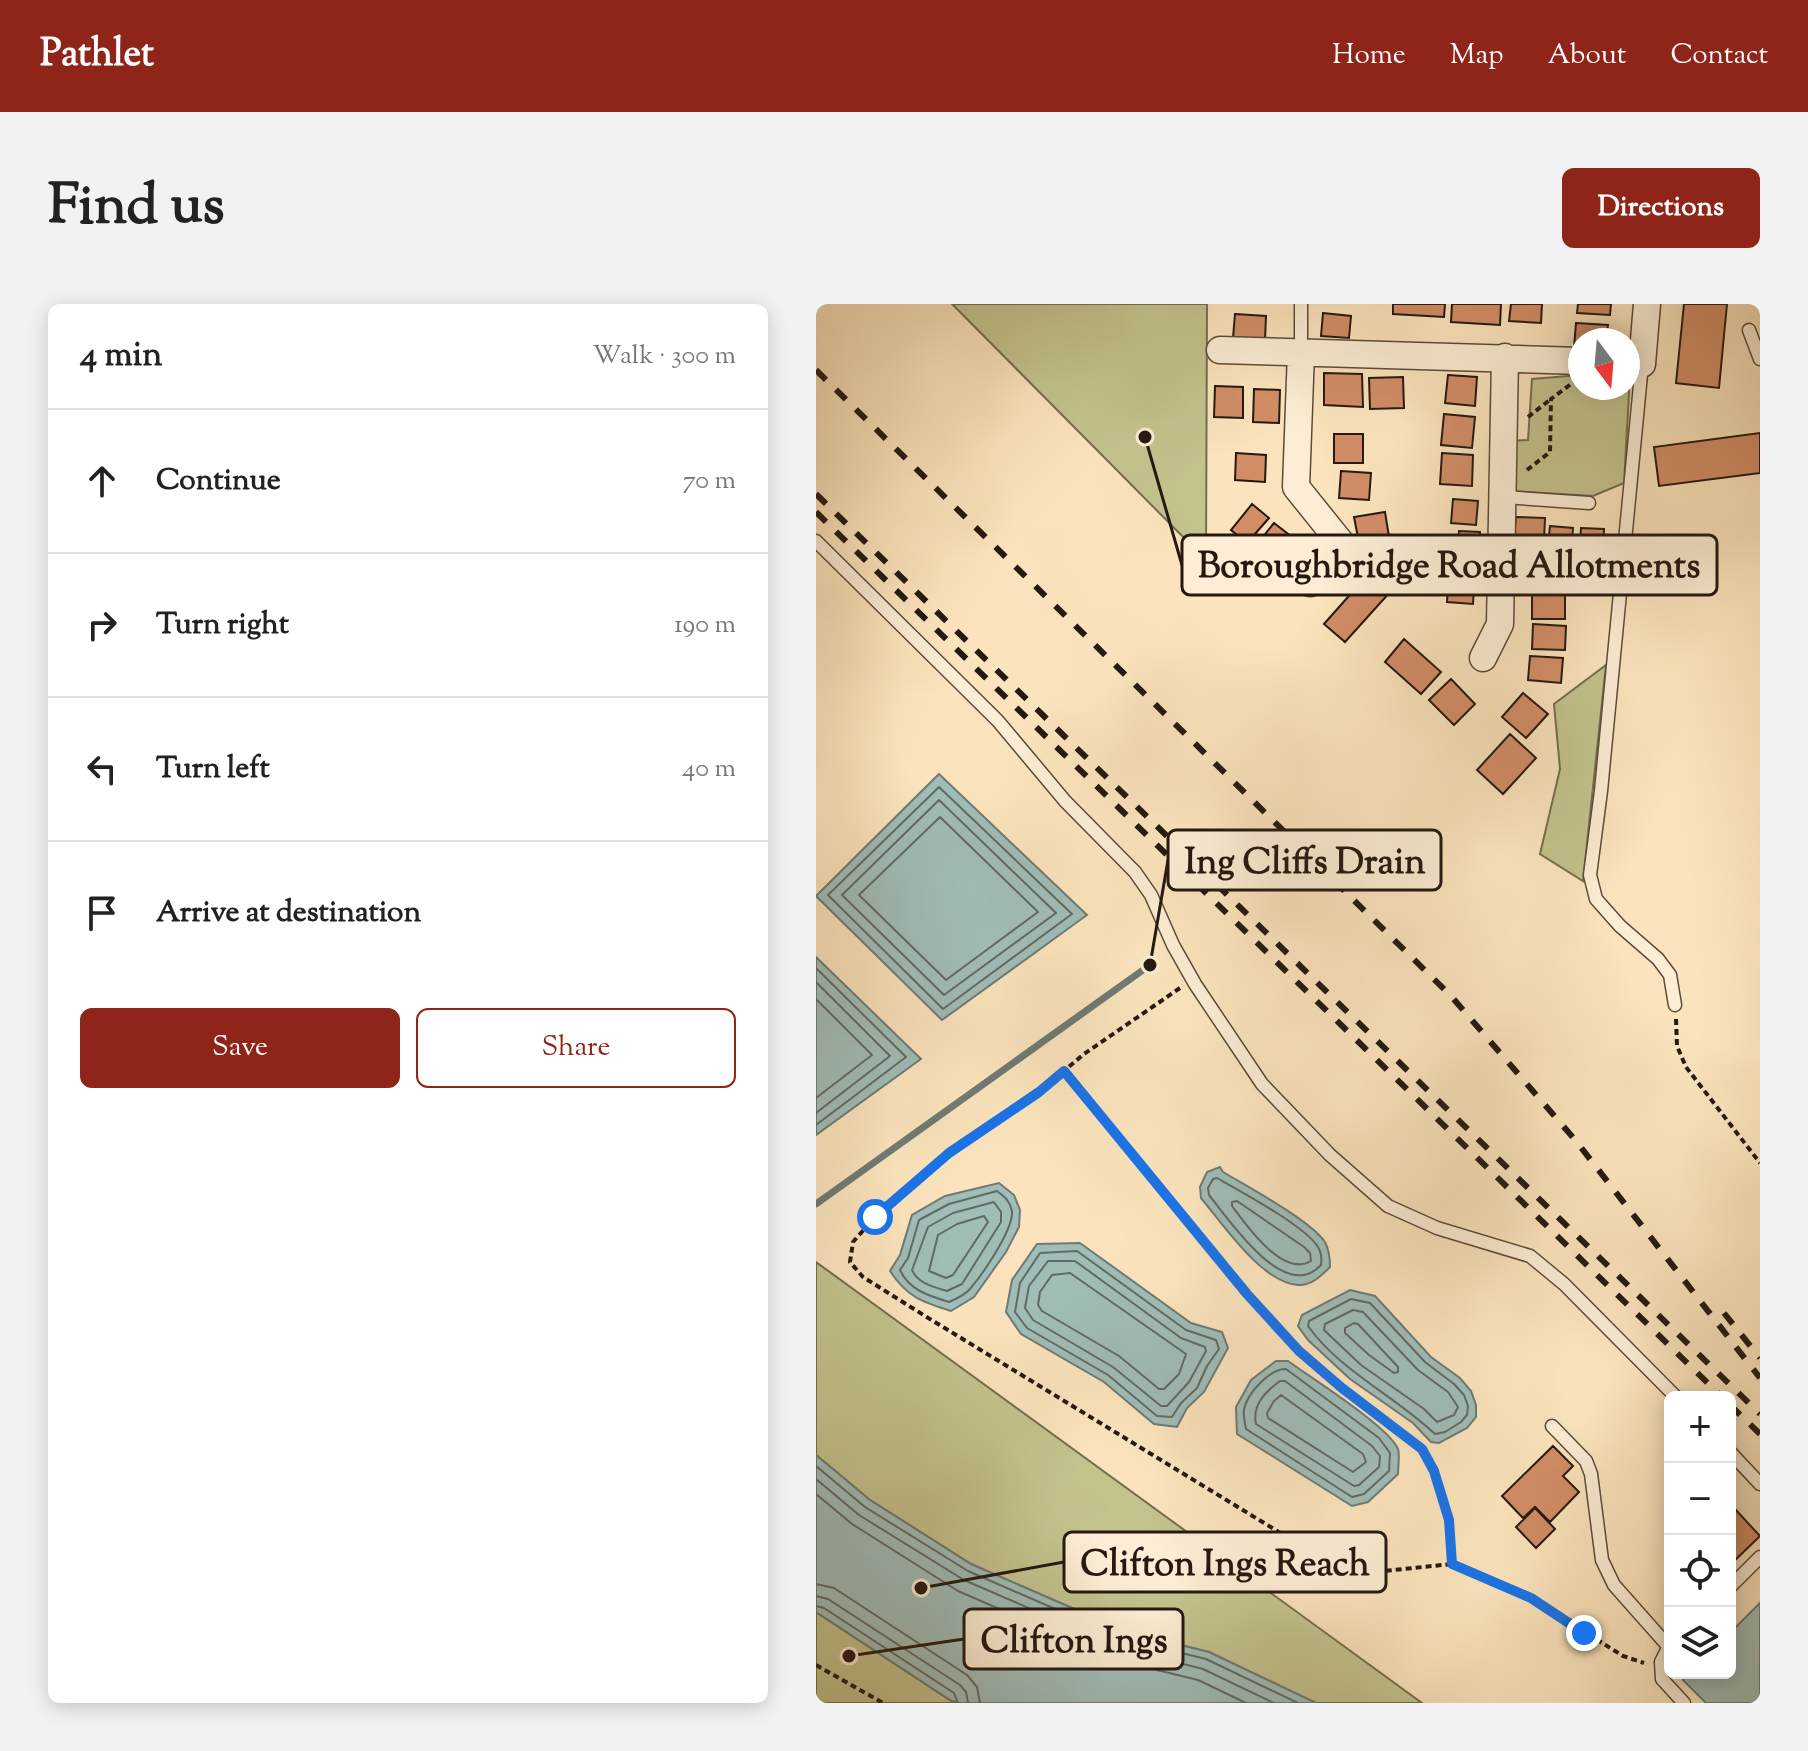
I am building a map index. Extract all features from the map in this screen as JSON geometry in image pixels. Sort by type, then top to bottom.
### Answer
[{"type":"street","points":[[1640,338],[1647,304]]},
{"type":"street","points":[[1220,350],[1505,357],[1568,368]]},
{"type":"street","points":[[1301,352],[1296,487],[1341,543],[1310,583]]},
{"type":"street","points":[[1483,658],[1500,624],[1505,357]]},
{"type":"lane","points":[[1301,304],[1301,352]]},
{"type":"lane","points":[[1749,330],[1760,359]]},
{"type":"lane","points":[[1632,400],[1615,659],[1590,875],[1596,899],[1620,926],[1658,959],[1670,975],[1675,1005]]},
{"type":"lane","points":[[1504,489],[1589,503]]},
{"type":"lane","points":[[816,541],[998,721],[1065,801],[1135,872],[1151,895],[1173,945],[1193,980],[1262,1084],[1330,1155],[1388,1206],[1437,1228],[1530,1256],[1564,1284],[1670,1391]]},
{"type":"lane","points":[[1552,1426],[1586,1461],[1591,1474],[1602,1560],[1614,1585],[1664,1640]]},
{"type":"lane","points":[[1736,1458],[1760,1484]]},
{"type":"lane","points":[[1736,1581],[1760,1557]]},
{"type":"lane","points":[[1664,1660],[1662,1679],[1684,1703]]},
{"type":"path","points":[[1504,489],[1550,452],[1551,399],[1568,381]]},
{"type":"path","points":[[1193,980],[949,1153],[875,1217],[853,1242],[850,1262],[863,1277],[925,1316],[1328,1562],[1351,1570],[1374,1572],[1452,1564],[1531,1598],[1623,1656],[1661,1669]]},
{"type":"path","points":[[1675,1005],[1677,1046],[1686,1067],[1760,1163]]},
{"type":"path","points":[[1064,1071],[1247,1294],[1299,1351],[1422,1449],[1434,1471],[1449,1520],[1452,1564]]},
{"type":"path","points":[[816,1665],[883,1703]]},
{"type":"green space","points":[[952,304],[1207,304],[1206,560]]},
{"type":"green space","points":[[1568,376],[1568,400],[1629,400],[1624,483],[1593,496],[1510,491],[1511,441],[1528,440],[1532,379]]},
{"type":"green space","points":[[1606,665],[1583,881],[1540,854],[1560,769],[1554,704]]},
{"type":"green space","points":[[816,1262],[1422,1703],[1316,1703],[1209,1652],[1127,1632],[971,1564],[870,1500],[816,1455]]},
{"type":"green space","points":[[816,1612],[950,1700],[958,1703],[816,1703]]},
{"type":"water","points":[[939,774],[1087,915],[942,1020],[816,896]]},
{"type":"water","points":[[816,957],[921,1059],[816,1135]]},
{"type":"water","points":[[1220,1167],[1223,1172],[1278,1204],[1317,1233],[1325,1242],[1330,1267],[1311,1282],[1298,1285],[1284,1282],[1257,1263],[1201,1198],[1200,1187],[1207,1172]]},
{"type":"water","points":[[999,1183],[1014,1195],[1020,1210],[1019,1227],[1006,1252],[974,1297],[951,1311],[909,1293],[890,1271],[900,1255],[912,1215],[945,1196]]},
{"type":"water","points":[[1080,1243],[1191,1323],[1222,1332],[1228,1348],[1204,1392],[1187,1408],[1177,1427],[1154,1424],[1104,1382],[1021,1334],[1006,1312],[1012,1280],[1037,1244]]},
{"type":"water","points":[[1350,1290],[1375,1296],[1431,1357],[1460,1378],[1471,1391],[1476,1405],[1476,1417],[1467,1428],[1439,1443],[1431,1442],[1413,1423],[1350,1379],[1308,1340],[1298,1326],[1302,1315]]},
{"type":"water","points":[[1276,1361],[1288,1361],[1348,1403],[1380,1428],[1398,1449],[1398,1474],[1368,1502],[1352,1506],[1237,1434],[1236,1407],[1251,1380]]},
{"type":"water","points":[[816,1455],[870,1500],[971,1564],[1127,1632],[1209,1652],[1316,1703],[958,1703],[950,1700],[816,1612]]},
{"type":"water","points":[[1760,1603],[1760,1703],[1706,1703],[1683,1680],[1736,1679],[1736,1627]]},
{"type":"building","points":[[1393,304],[1445,304],[1444,317],[1393,314]]},
{"type":"building","points":[[1452,304],[1501,304],[1500,325],[1451,322]]},
{"type":"building","points":[[1511,304],[1542,304],[1541,323],[1509,321]]},
{"type":"building","points":[[1578,304],[1611,304],[1610,315],[1577,313]]},
{"type":"building","points":[[1684,304],[1727,304],[1719,388],[1676,383]]},
{"type":"building","points":[[1323,313],[1351,316],[1349,338],[1321,336]]},
{"type":"building","points":[[1235,314],[1266,316],[1265,340],[1233,338]]},
{"type":"building","points":[[1576,323],[1608,325],[1608,328],[1576,328]]},
{"type":"building","points":[[1324,373],[1362,374],[1363,407],[1324,405]]},
{"type":"building","points":[[1448,375],[1477,377],[1475,406],[1445,403]]},
{"type":"building","points":[[1403,377],[1404,408],[1370,409],[1369,378]]},
{"type":"building","points":[[1215,386],[1243,387],[1243,418],[1214,417]]},
{"type":"building","points":[[1254,389],[1280,390],[1279,423],[1253,422]]},
{"type":"building","points":[[1444,414],[1475,417],[1472,448],[1441,445]]},
{"type":"building","points":[[1760,433],[1760,473],[1659,486],[1654,447]]},
{"type":"building","points":[[1334,434],[1363,434],[1363,463],[1334,463]]},
{"type":"building","points":[[1236,453],[1266,455],[1265,482],[1235,480]]},
{"type":"building","points":[[1442,453],[1473,455],[1472,486],[1440,484]]},
{"type":"building","points":[[1341,471],[1371,473],[1369,500],[1339,498]]},
{"type":"building","points":[[1453,499],[1478,501],[1476,525],[1451,523]]},
{"type":"building","points":[[1252,504],[1269,518],[1247,543],[1231,530]]},
{"type":"building","points":[[1385,512],[1390,543],[1360,548],[1354,517]]},
{"type":"building","points":[[1516,517],[1545,518],[1544,540],[1514,538]]},
{"type":"building","points":[[1274,523],[1292,537],[1270,563],[1253,549]]},
{"type":"building","points":[[1550,526],[1573,528],[1571,557],[1547,554]]},
{"type":"building","points":[[1581,528],[1604,529],[1603,560],[1579,559]]},
{"type":"building","points":[[1459,531],[1480,532],[1478,557],[1457,555]]},
{"type":"building","points":[[1379,562],[1400,581],[1345,642],[1324,624]]},
{"type":"building","points":[[1449,571],[1475,573],[1473,604],[1447,602]]},
{"type":"building","points":[[1532,594],[1565,594],[1565,619],[1532,619]]},
{"type":"building","points":[[1533,624],[1566,626],[1565,650],[1532,649]]},
{"type":"building","points":[[1404,639],[1441,672],[1421,694],[1385,662]]},
{"type":"building","points":[[1530,656],[1563,658],[1561,683],[1528,680]]},
{"type":"building","points":[[1451,679],[1475,704],[1454,725],[1429,700]]},
{"type":"building","points":[[1523,693],[1548,714],[1526,738],[1502,717]]},
{"type":"building","points":[[1510,734],[1536,758],[1503,794],[1477,770]]},
{"type":"building","points":[[1553,1446],[1573,1466],[1563,1476],[1579,1492],[1550,1522],[1535,1507],[1523,1518],[1502,1496]]},
{"type":"building","points":[[1535,1508],[1555,1529],[1536,1548],[1516,1527]]},
{"type":"building","points":[[1736,1510],[1760,1536],[1736,1559]]},
{"type":"waterway","points":[[816,1204],[1150,965]]},
{"type":"railway","points":[[816,370],[1451,996],[1576,1141],[1760,1378]]},
{"type":"railway","points":[[816,494],[1760,1414]]},
{"type":"railway","points":[[816,512],[1716,1391]]},
{"type":"railway","points":[[1724,1313],[1760,1358]]},
{"type":"railway","points":[[1736,1411],[1760,1434]]},
{"type":"place","name":"Boroughbridge Road Allotments","points":[[1145,437]]},
{"type":"place","name":"Ing Cliffs Drain","points":[[1150,965]]},
{"type":"place","name":"Clifton Ings Reach","points":[[921,1588]]},
{"type":"place","name":"Clifton Ings","points":[[849,1656]]},
{"type":"route","points":[[875,1217],[949,1153],[1039,1092],[1064,1071],[1247,1294],[1299,1351],[1422,1449],[1434,1471],[1449,1520],[1452,1564],[1531,1598],[1584,1633]]}]
